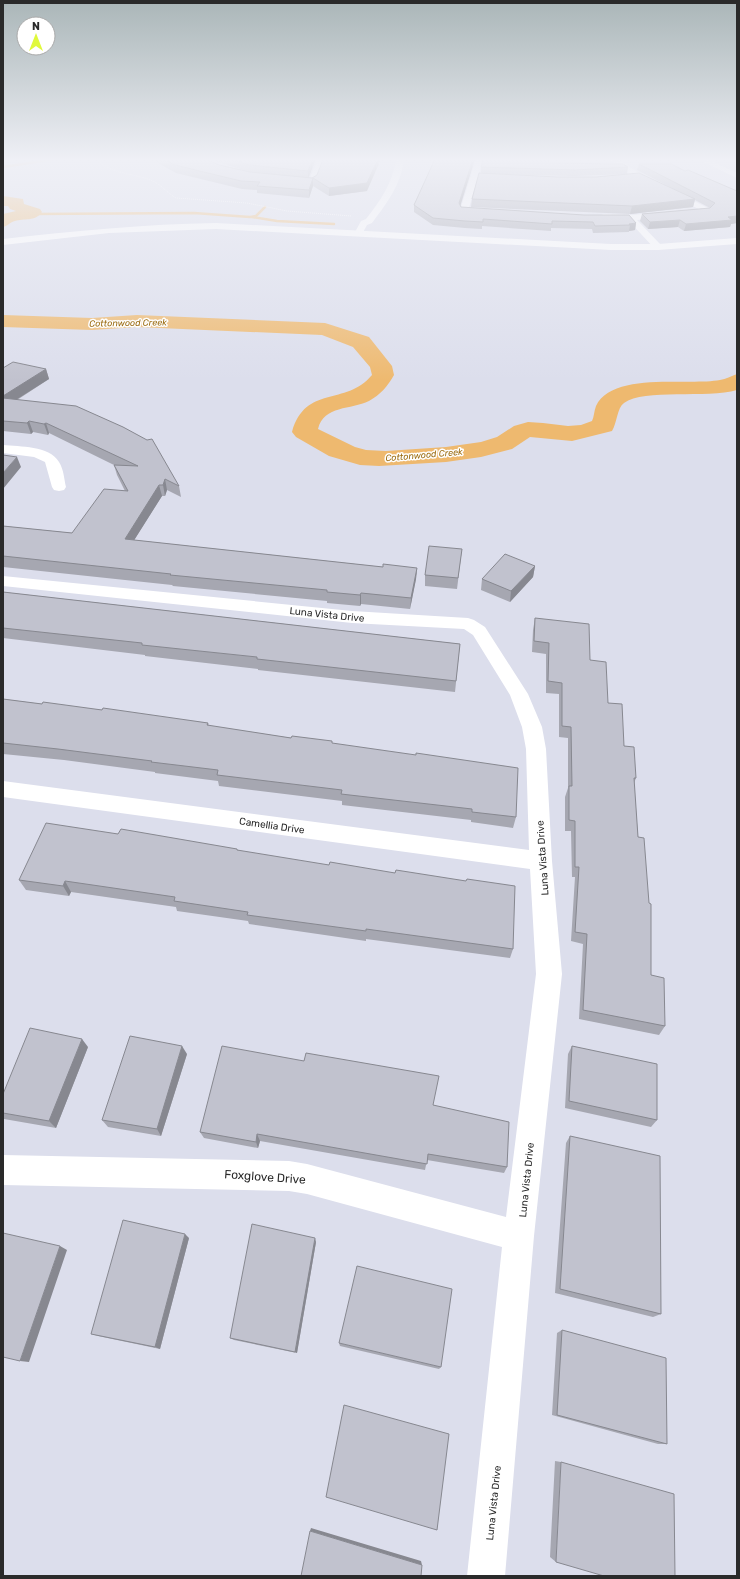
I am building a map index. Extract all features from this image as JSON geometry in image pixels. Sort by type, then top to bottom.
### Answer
[{"type":"street","points":[[3,242],[72,233]]},
{"type":"street","points":[[336,233],[574,246],[658,247],[737,241]]},
{"type":"street","points":[[644,233],[658,247]]},
{"type":"street","points":[[3,449],[34,453],[50,459],[59,487]]},
{"type":"street","name":"Luna Vista Drive","points":[[3,581],[352,617],[468,624],[479,631],[519,694],[532,727],[536,749],[541,861],[549,974],[519,1236],[486,1576]]},
{"type":"street","name":"Camellia Drive","points":[[3,790],[541,861]]},
{"type":"street","name":"Foxglove Drive","points":[[3,1170],[289,1176],[307,1179],[519,1236]]},
{"type":"building","points":[[13,362],[46,369],[3,396],[3,368]]},
{"type":"building","points":[[3,398],[76,406],[123,427],[147,440],[152,439],[179,486],[165,479],[163,485],[159,485],[125,539],[383,567],[383,564],[417,568],[411,598],[361,593],[360,595],[327,592],[327,590],[170,575],[171,574],[3,556],[3,526],[72,533],[104,489],[128,491],[114,465],[138,466],[46,423],[44,424],[29,421],[27,423],[3,421]]},
{"type":"building","points":[[3,455],[17,457],[3,473]]},
{"type":"building","points":[[429,546],[462,549],[458,578],[425,575]]},
{"type":"building","points":[[505,554],[535,566],[511,591],[482,579]]},
{"type":"building","points":[[3,592],[460,644],[456,681],[257,659],[257,657],[3,628]]},
{"type":"building","points":[[535,618],[589,624],[590,660],[606,662],[608,703],[622,704],[624,746],[634,747],[636,778],[634,778],[638,837],[644,838],[649,903],[651,904],[651,975],[664,978],[665,1026],[583,1010],[587,934],[575,932],[579,867],[575,867],[575,821],[569,820],[569,786],[572,786],[571,727],[562,726],[562,683],[548,681],[549,643],[534,641]]},
{"type":"building","points":[[3,699],[42,704],[43,702],[102,710],[103,708],[208,723],[207,725],[291,738],[292,736],[332,741],[332,743],[416,755],[416,753],[518,768],[516,817],[472,812],[472,809],[341,794],[342,790],[217,775],[218,770],[3,743]]},
{"type":"building","points":[[46,823],[118,834],[121,829],[329,865],[330,862],[395,873],[396,870],[466,881],[467,879],[515,886],[513,949],[366,929],[366,931],[247,915],[248,912],[174,901],[175,897],[65,881],[63,886],[19,880]]},
{"type":"building","points":[[30,1028],[82,1039],[49,1121],[3,1113],[3,1094]]},
{"type":"building","points":[[130,1036],[182,1046],[157,1129],[102,1120]]},
{"type":"building","points":[[222,1046],[304,1061],[306,1053],[439,1076],[433,1105],[509,1122],[507,1167],[428,1154],[427,1164],[257,1134],[256,1142],[200,1132]]},
{"type":"building","points":[[572,1046],[657,1064],[657,1120],[569,1101]]},
{"type":"building","points":[[570,1136],[660,1156],[661,1314],[560,1289]]},
{"type":"building","points":[[123,1220],[185,1234],[155,1347],[91,1334]]},
{"type":"building","points":[[252,1224],[315,1238],[295,1352],[230,1338]]},
{"type":"building","points":[[3,1233],[60,1246],[20,1361],[3,1357]]},
{"type":"building","points":[[357,1266],[452,1289],[441,1367],[339,1343]]},
{"type":"building","points":[[562,1330],[666,1358],[667,1444],[557,1415]]},
{"type":"building","points":[[344,1405],[449,1434],[437,1530],[326,1497]]},
{"type":"building","points":[[561,1462],[674,1494],[675,1576],[604,1576],[556,1562]]},
{"type":"building","points":[[310,1531],[422,1565],[421,1576],[301,1576]]},
{"type":"waterway","name":"Cottonwood Creek","points":[[3,321],[92,324],[137,321],[325,329],[361,342],[381,366],[383,375],[372,388],[362,395],[353,399],[330,403],[320,408],[312,416],[305,432],[338,450],[366,458],[399,458],[469,452],[506,443],[523,431],[528,430],[543,430],[568,434],[581,433],[603,426],[608,406],[615,398],[627,393],[660,388],[720,387],[737,381]]}]
